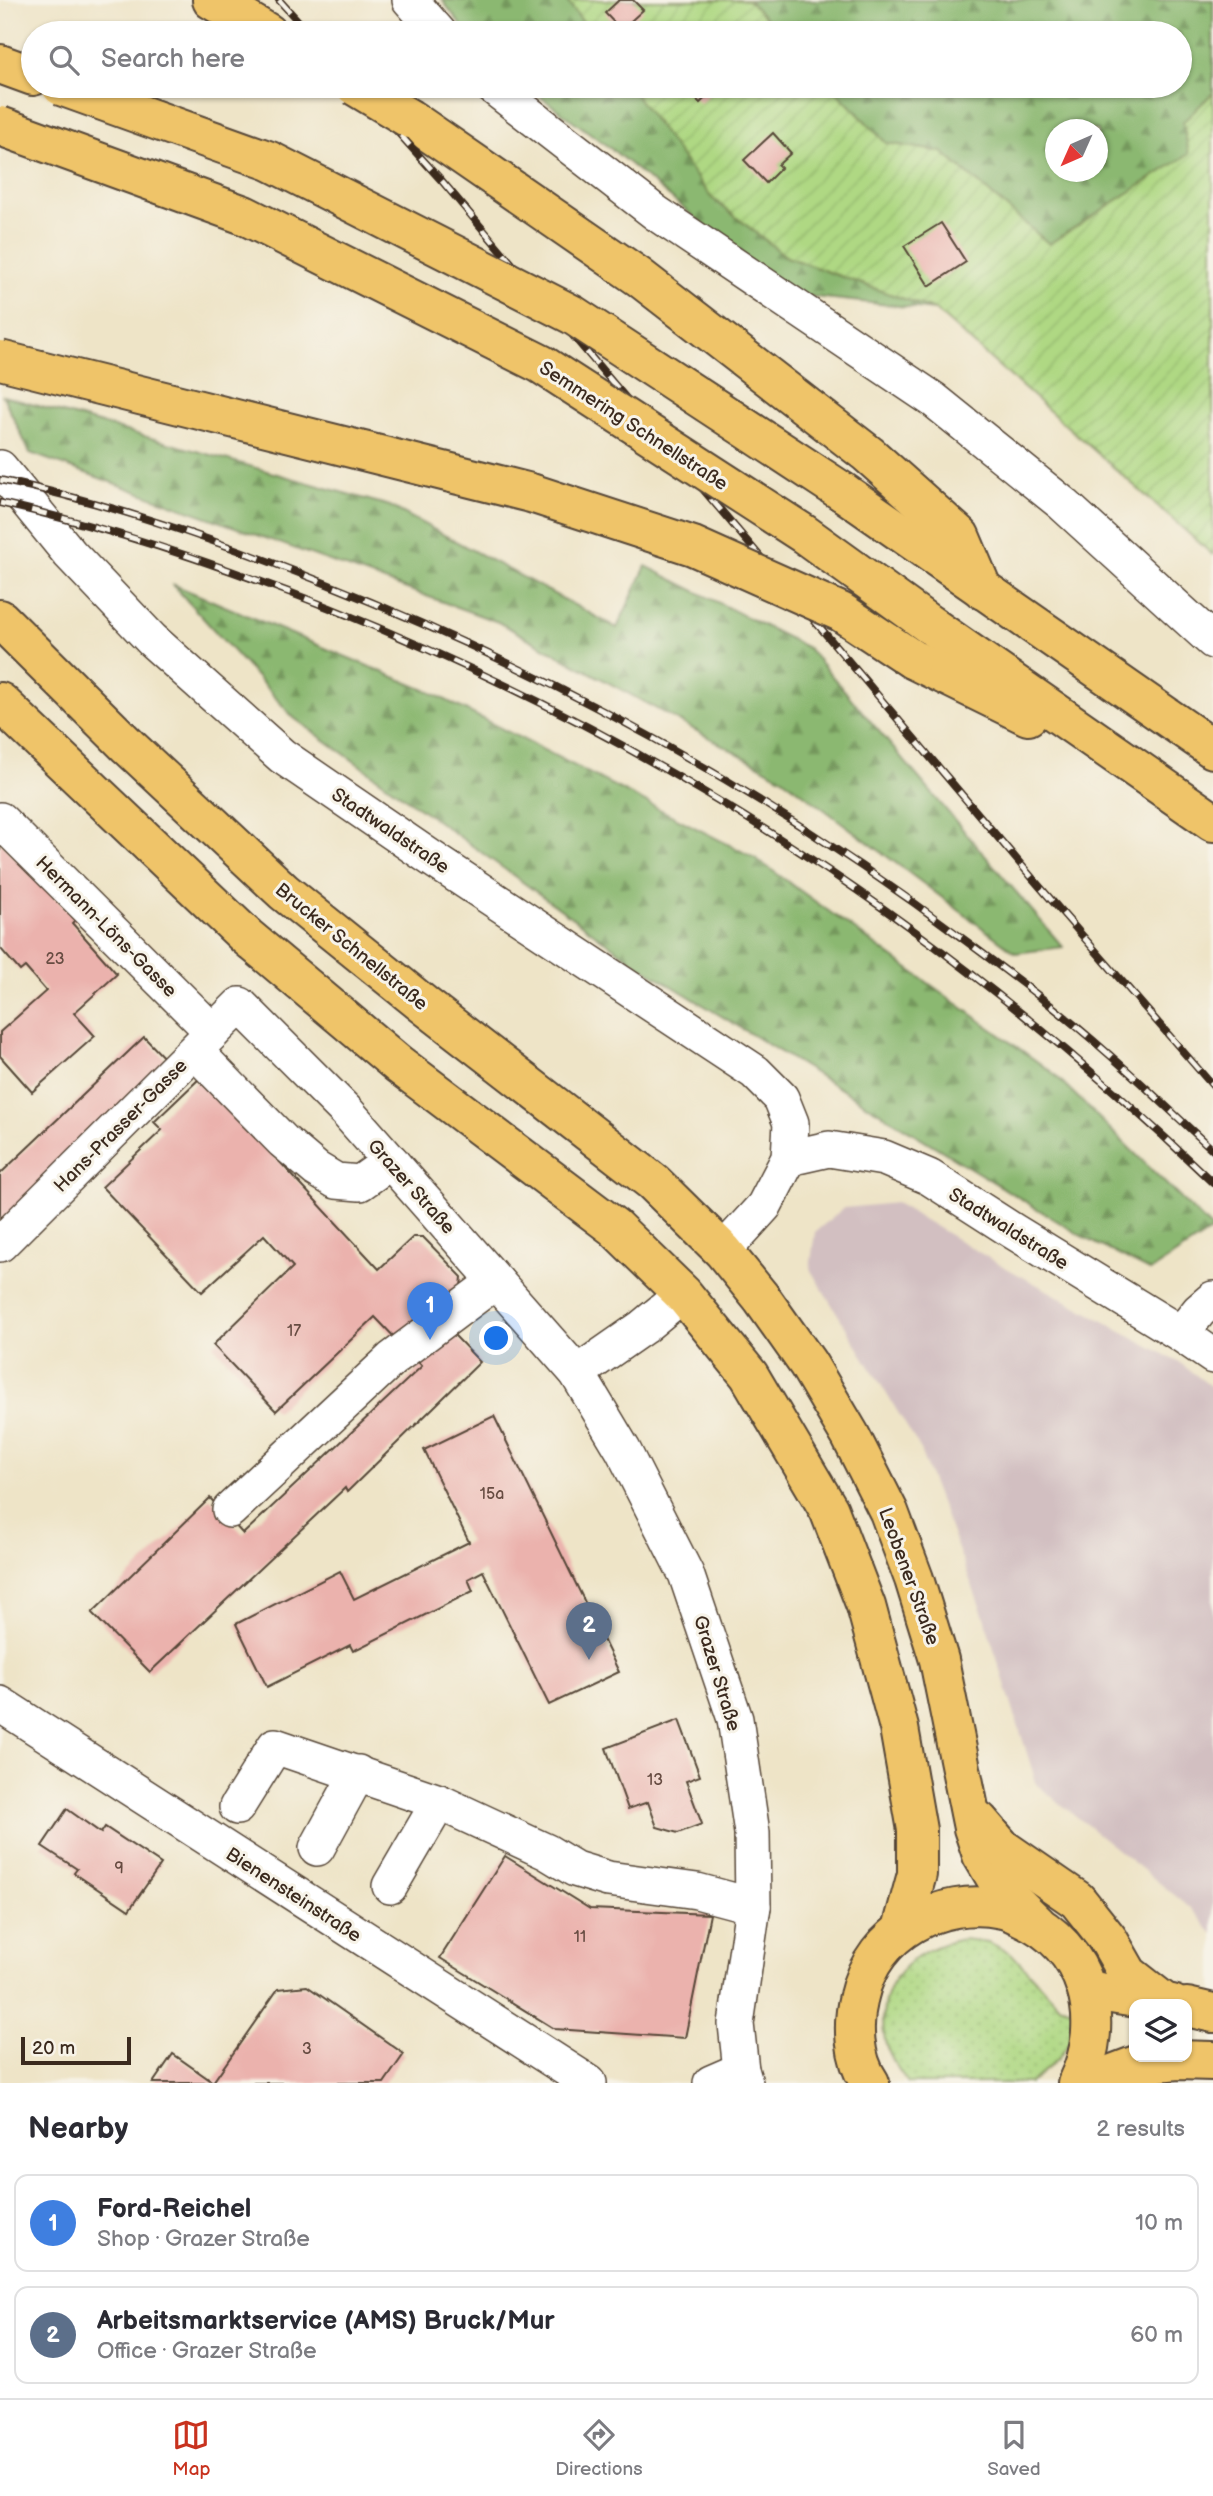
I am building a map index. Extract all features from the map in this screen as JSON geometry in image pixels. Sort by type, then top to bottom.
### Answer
[{"type":"main road","points":[[212,0],[248,21]]},
{"type":"main road","points":[[0,64],[21,72]]},
{"type":"main road","points":[[94,98],[270,161],[573,315],[842,492],[1213,749]]},
{"type":"main road","points":[[375,98],[410,119],[639,277],[868,454],[960,536],[983,590]]},
{"type":"main road","name":"Semmering Schnellstraße","points":[[0,126],[244,215],[541,364],[804,534],[1213,822]]},
{"type":"main road","points":[[0,360],[544,497],[693,547],[841,612],[912,659],[1143,772]]},
{"type":"main road","name":"Brucker Schnellstraße","points":[[0,620],[128,746],[284,892],[423,1004],[653,1182],[723,1251]]},
{"type":"main road","points":[[0,702],[247,937],[398,1065],[614,1227],[683,1294],[750,1375],[829,1510],[866,1606],[899,1728],[918,1830],[917,1874],[902,1929]]},
{"type":"main road","name":"Leobener Straße","points":[[723,1251],[762,1299],[808,1364],[850,1435],[889,1512],[914,1579],[939,1660],[969,1808],[982,1855],[1004,1892],[1068,1952],[1087,1990],[1092,2015],[1091,2041],[1085,2066],[1077,2083]]},
{"type":"main road","points":[[969,1808],[1003,1849],[1077,1900],[1108,1939],[1128,1973],[1166,1999]]},
{"type":"main road","points":[[870,2083],[856,2046],[854,2013],[862,1981],[878,1952],[902,1929],[933,1912],[968,1906],[1004,1909],[1037,1924]]},
{"type":"main road","points":[[1087,1990],[1140,1999]]},
{"type":"main road","points":[[1192,2009],[1213,2013]]},
{"type":"main road","points":[[1089,2083],[1139,2064],[1177,2060],[1213,2061]]},
{"type":"street","points":[[410,0],[428,21]]},
{"type":"street","points":[[507,98],[656,213],[934,400],[1063,505],[1213,641]]},
{"type":"street","name":"Stadtwaldstraße","points":[[0,468],[70,554],[152,640],[282,756],[755,1072],[780,1098],[791,1123],[789,1158],[764,1206],[723,1251]]},
{"type":"street","name":"Hermann-Löns-Gasse","points":[[0,820],[204,1041],[283,1141],[335,1181],[360,1182],[391,1161]]},
{"type":"street","name":"Hans-Prasser-Gasse","points":[[0,1244],[240,1005]]},
{"type":"street","name":"Grazer Straße","points":[[240,1005],[347,1112],[577,1373],[623,1450],[686,1574],[735,1719],[752,1833],[753,1906],[736,2024],[732,2079]]},
{"type":"street","name":"Stadtwaldstraße","points":[[789,1158],[830,1149],[884,1158],[929,1177],[1213,1356]]},
{"type":"street","points":[[230,1510],[392,1359],[496,1281]]},
{"type":"street","points":[[577,1373],[643,1327],[683,1294]]},
{"type":"street","points":[[1181,1334],[1199,1311],[1213,1299]]},
{"type":"street","name":"Bienensteinstraße","points":[[0,1704],[589,2083]]},
{"type":"street","points":[[237,1807],[275,1746],[439,1802],[547,1852],[575,1869],[608,1879],[697,1891],[753,1906]]},
{"type":"street","points":[[317,1848],[358,1773]]},
{"type":"street","points":[[390,1886],[439,1802]]},
{"type":"shaded area","points":[[896,1203],[992,1260],[1180,1363],[1213,1388],[1213,1934],[1192,1909],[1037,1785],[983,1614],[918,1445],[810,1269],[815,1232],[844,1208]]},
{"type":"green space","points":[[442,0],[566,0],[582,21],[458,21]]},
{"type":"green space","points":[[567,0],[748,0],[768,21],[582,21]]},
{"type":"green space","points":[[748,0],[1213,0],[1213,93],[1183,122],[1189,154],[1049,244],[942,152],[886,143],[843,98],[1192,98],[1192,21],[768,21]]},
{"type":"green space","points":[[1213,93],[1213,555],[935,310],[787,257],[712,198],[638,98],[843,98],[886,143],[942,152],[1049,244],[1189,154],[1183,122]]},
{"type":"green space","points":[[542,98],[638,98],[712,198],[787,257],[935,310],[788,294],[614,151]]},
{"type":"green space","points":[[3,396],[390,506],[617,628],[646,566],[808,648],[1063,947],[1016,953],[781,777],[498,622],[30,453]]},
{"type":"green space","points":[[172,584],[430,692],[755,858],[1053,1073],[1213,1230],[1150,1271],[1085,1238],[641,967],[294,718]]},
{"type":"green space","points":[[963,1939],[988,1942],[1011,1953],[1059,2005],[1076,2010],[1072,2039],[1058,2059],[1030,2083],[908,2083],[894,2063],[885,2040],[883,2019],[885,2001],[891,1985],[900,1972],[927,1951]]},
{"type":"building","points":[[619,0],[633,0],[643,10],[631,21],[613,21],[605,13]]},
{"type":"building","points":[[773,133],[791,153],[778,165],[781,168],[766,183],[744,160]]},
{"type":"building","points":[[941,223],[966,262],[929,286],[904,246]]},
{"type":"building","points":[[0,842],[76,919],[72,923],[117,974],[74,1013],[95,1036],[32,1092],[0,1056],[0,1032],[46,991],[25,967],[20,971],[0,948]]},
{"type":"building","points":[[144,1037],[169,1063],[0,1224],[0,1174]]},
{"type":"building","points":[[201,1077],[379,1269],[413,1237],[423,1237],[462,1277],[461,1286],[433,1313],[480,1362],[347,1492],[345,1488],[150,1672],[92,1613],[210,1498],[243,1534],[422,1366],[375,1317],[276,1411],[213,1345],[293,1267],[264,1235],[202,1292],[102,1187],[162,1130],[154,1122]]},
{"type":"building","points":[[494,1416],[619,1672],[549,1705],[483,1571],[468,1579],[473,1591],[353,1651],[350,1645],[267,1687],[236,1624],[340,1571],[354,1599],[469,1542],[424,1450]]},
{"type":"building","points":[[679,1720],[700,1776],[686,1781],[702,1824],[678,1833],[657,1827],[648,1802],[628,1809],[606,1748]]},
{"type":"building","points":[[67,1809],[101,1833],[105,1827],[161,1864],[129,1910],[74,1873],[77,1869],[42,1846]]},
{"type":"building","points":[[505,1856],[590,1909],[710,1914],[685,2038],[555,2029],[440,1958]]},
{"type":"building","points":[[307,1986],[404,2054],[384,2083],[153,2083],[173,2054],[213,2082],[278,1989]]},
{"type":"railway","points":[[279,0],[298,21]]},
{"type":"railway","points":[[367,98],[442,181],[1034,880],[1213,1086]]},
{"type":"railway","points":[[0,480],[163,524],[322,582],[408,617],[492,656],[575,696],[656,740],[814,835],[966,941],[1036,994],[1132,1074],[1213,1150]]},
{"type":"railway","points":[[0,503],[167,549],[330,608],[453,661],[573,719],[688,783],[800,852],[908,926],[1012,1006],[1114,1092],[1213,1183]]},
{"type":"place","name":"Ford-Reichel","points":[[430,1340]]},
{"type":"place","name":"Arbeitsmarktservice (AMS) Bruck/Mur","points":[[589,1660]]}]
